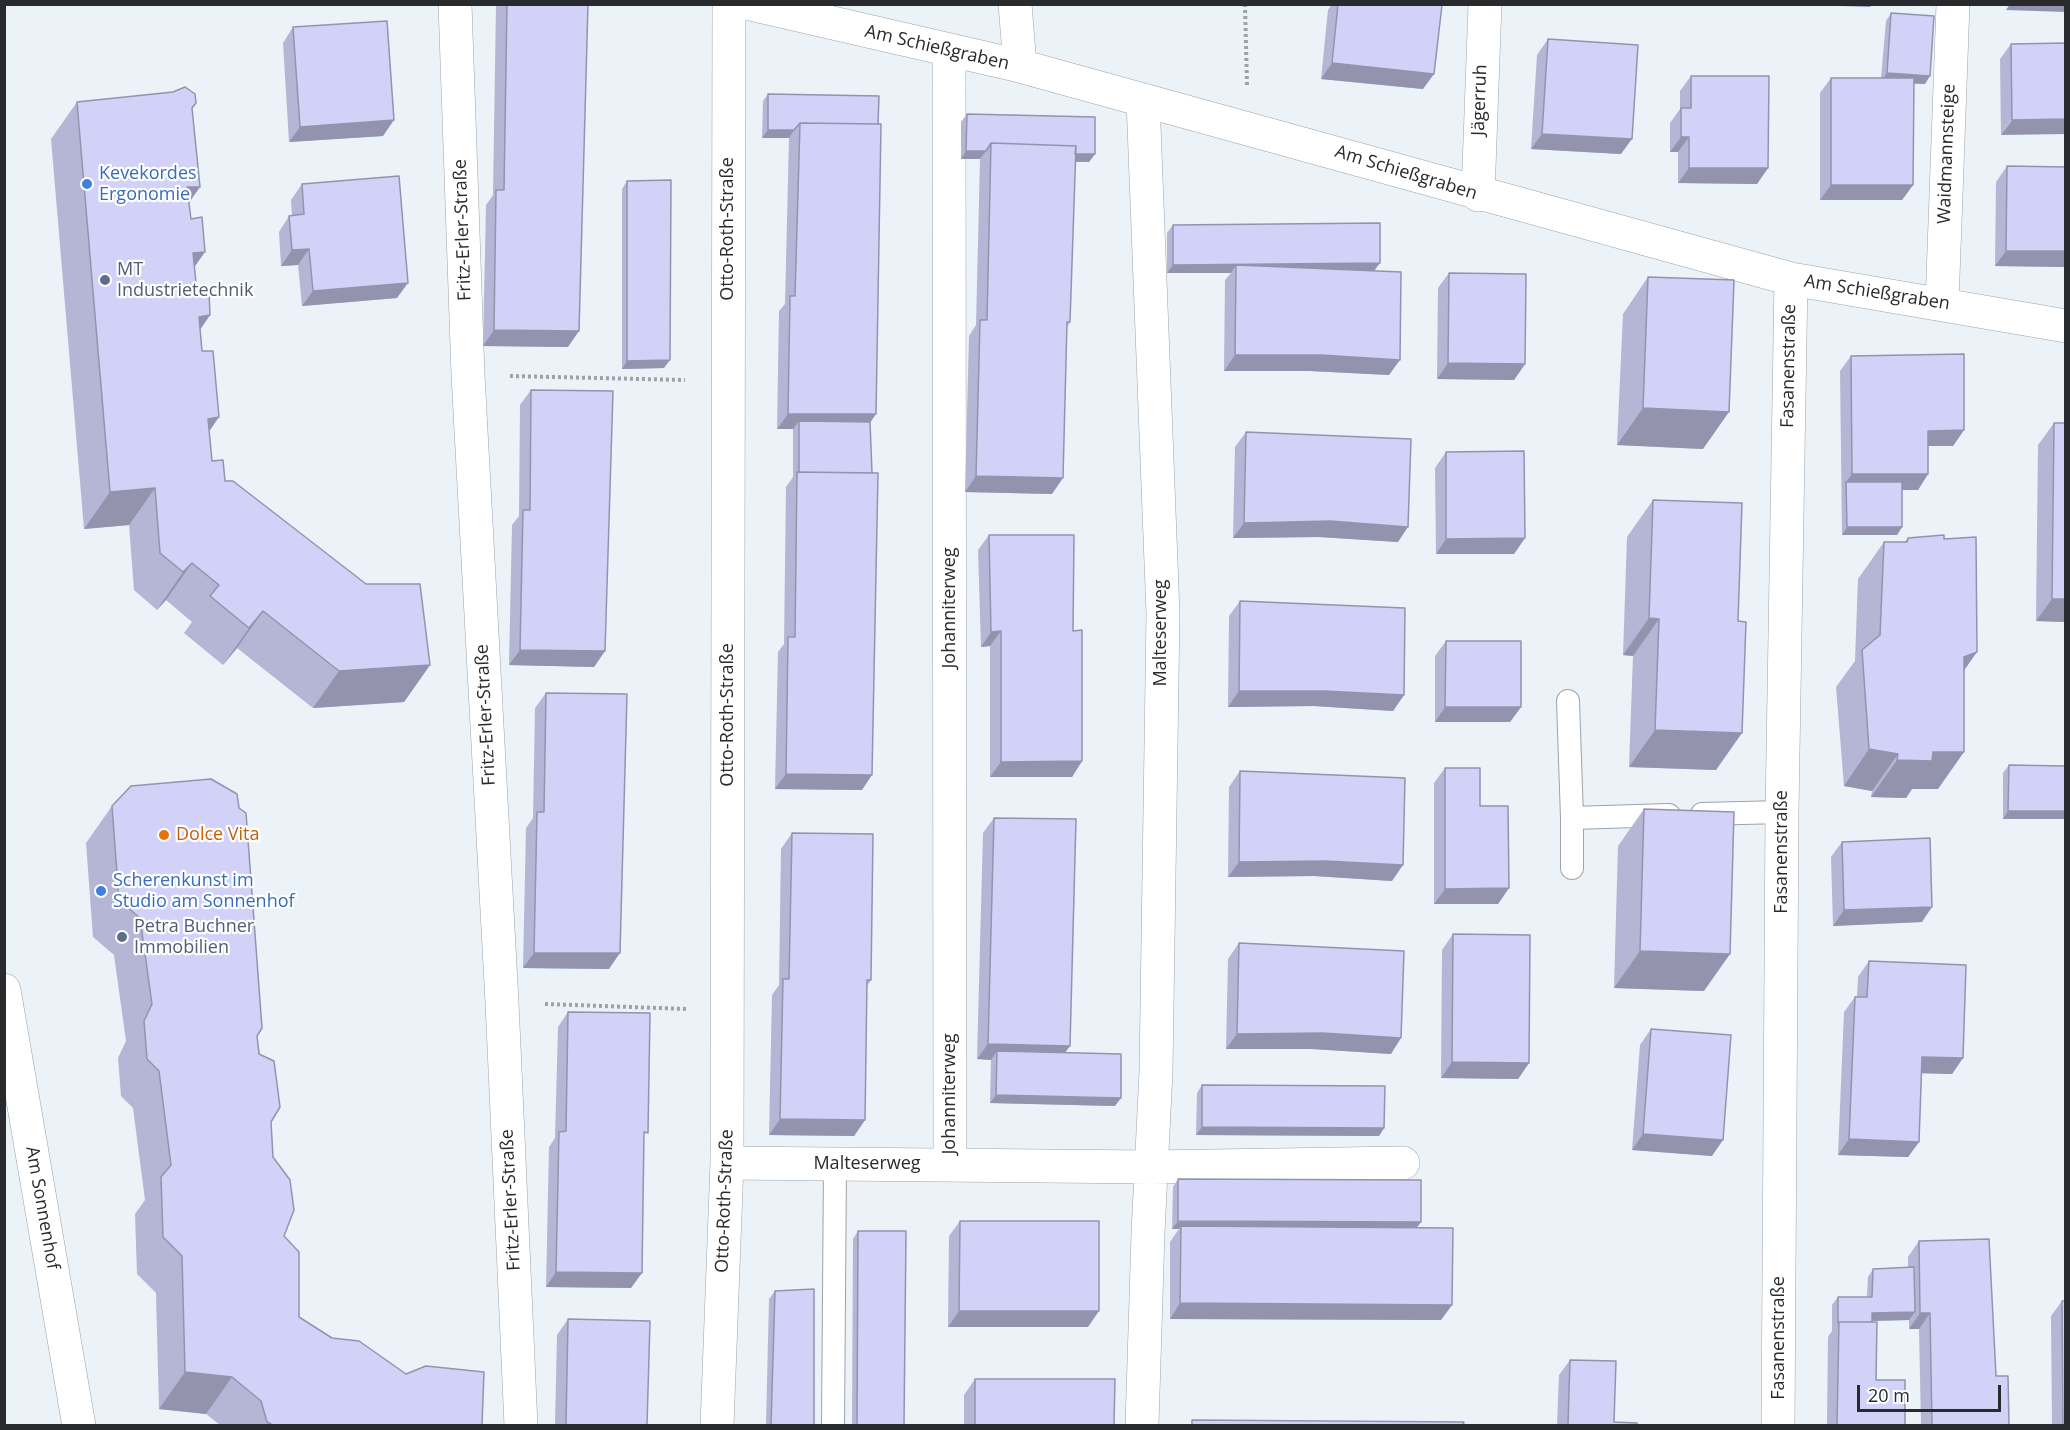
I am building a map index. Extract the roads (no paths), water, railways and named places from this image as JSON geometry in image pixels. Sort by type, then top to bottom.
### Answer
[{"type":"street","name":"Fritz-Erler-Straße","points":[[455,4],[468,375],[502,1002],[521,1425]]},
{"type":"street","name":"Otto-Roth-Straße","points":[[717,1425],[727,1162],[729,4]]},
{"type":"street","name":"Am Schießgraben","points":[[750,4],[949,52],[1020,66],[1248,127],[1478,195],[1791,279],[2066,326]]},
{"type":"street","points":[[1015,4],[1020,66]]},
{"type":"street","name":"Jägerruh","points":[[1478,195],[1485,4]]},
{"type":"street","name":"Waidmannsteige","points":[[1942,304],[1953,4]]},
{"type":"street","name":"Johanniterweg","points":[[949,52],[950,1164]]},
{"type":"street","name":"Malteserweg","points":[[1142,1425],[1156,1071],[1163,614],[1143,100]]},
{"type":"street","name":"Fasanenstraße","points":[[1778,1425],[1782,812],[1791,279]]},
{"type":"street","name":"Am Sonnenhof","points":[[4,990],[79,1425]]},
{"type":"street","name":"Malteserweg","points":[[727,1162],[1151,1167],[1403,1163]]},
{"type":"lane","points":[[1568,701],[1572,868]]},
{"type":"lane","points":[[1572,818],[1782,812]]},
{"type":"lane","points":[[833,1425],[835,1164]]},
{"type":"place","name":"Kevekordes Ergonomie","points":[[87,184]]},
{"type":"place","name":"MT Industrietechnik","points":[[105,280]]},
{"type":"place","name":"Dolce Vita","points":[[164,835]]},
{"type":"place","name":"Scherenkunst im Studio am Sonnenhof","points":[[101,891]]},
{"type":"place","name":"Petra Buchner Immobilien","points":[[122,937]]}]
